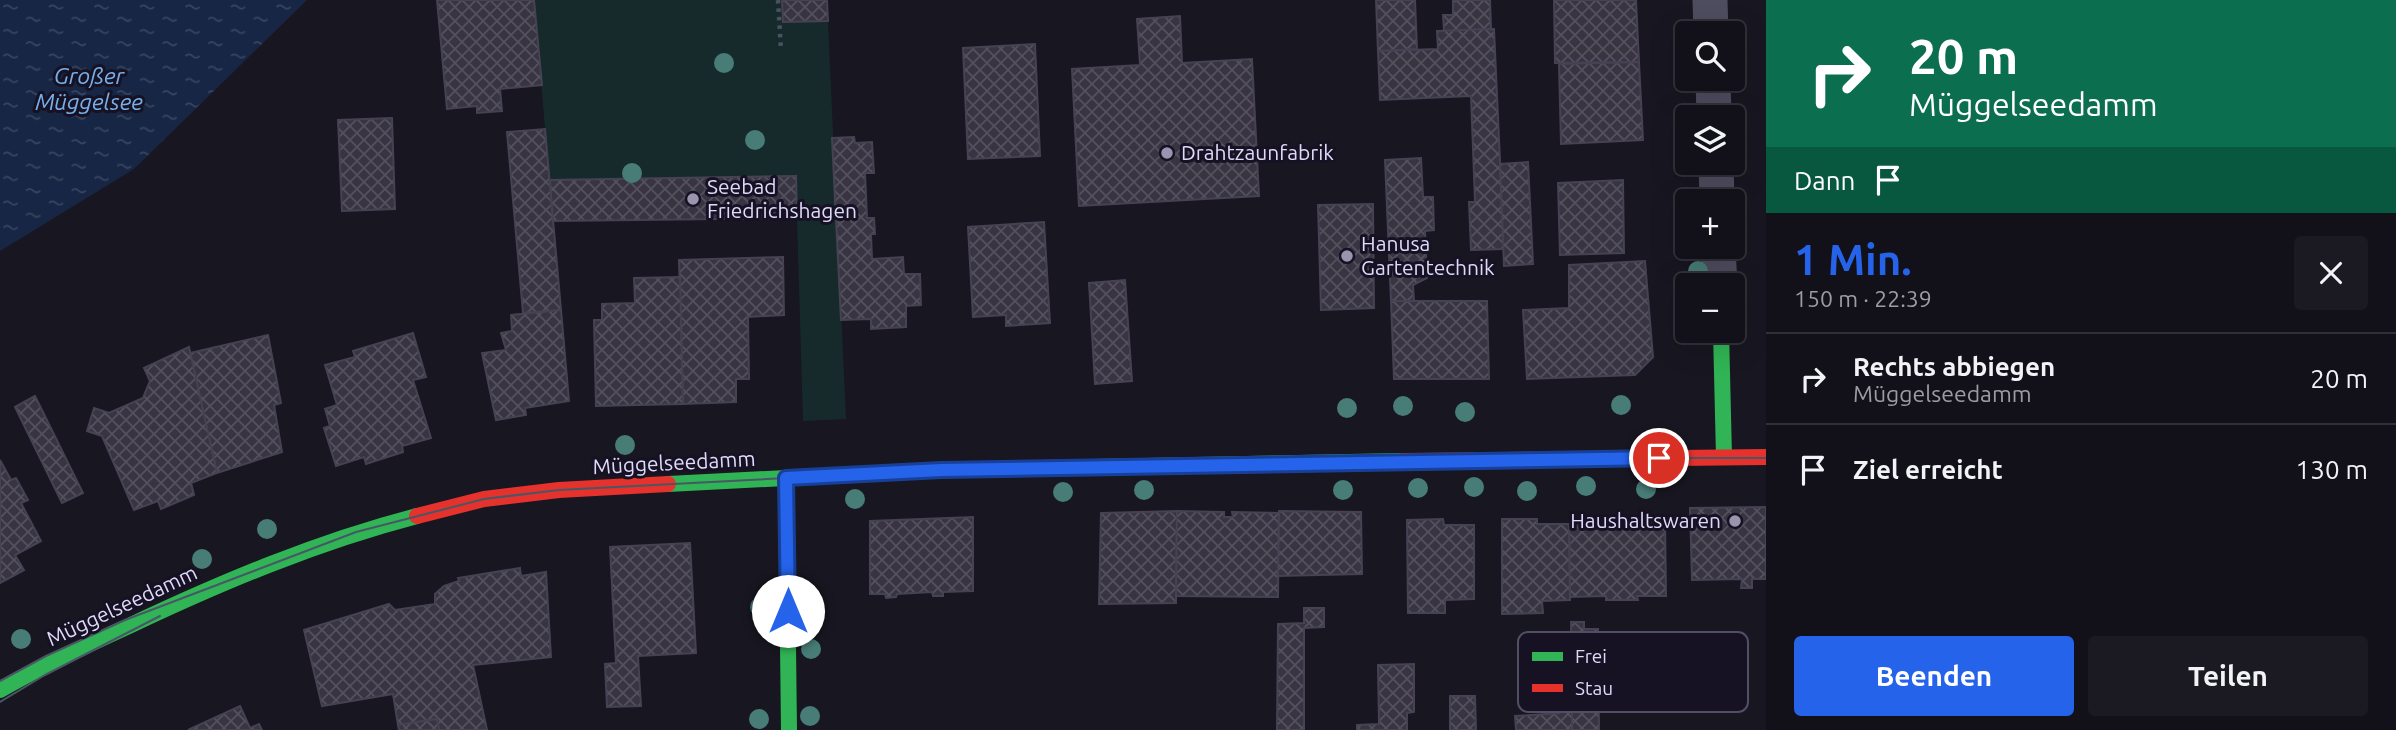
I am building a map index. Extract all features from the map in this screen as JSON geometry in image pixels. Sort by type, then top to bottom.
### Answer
[{"type":"main road","points":[[1721,343],[1724,457]]},
{"type":"main road","name":"Müggelseedamm","points":[[0,690],[39,668],[204,590],[346,536],[484,499],[559,490],[982,469],[1766,457]]},
{"type":"main road","points":[[786,478],[789,730]]},
{"type":"street","points":[[1710,0],[1711,21]]},
{"type":"path","points":[[778,0],[781,50]]},
{"type":"green space","name":"Seebad Friedrichshagen","points":[[534,0],[827,0],[846,419],[803,421],[797,218],[553,221]]},
{"type":"water","name":"Großer Müggelsee","points":[[0,0],[307,0],[134,169],[0,251]]},
{"type":"building","points":[[437,0],[534,0],[542,85],[500,89],[502,111],[477,113],[477,106],[447,109]]},
{"type":"building","points":[[782,0],[827,0],[828,21],[783,22]]},
{"type":"building","points":[[1376,0],[1415,0],[1417,49],[1378,51]]},
{"type":"building","points":[[1453,0],[1490,0],[1491,29],[1444,31],[1443,15],[1453,15]]},
{"type":"building","points":[[1554,0],[1636,0],[1639,62],[1555,63]]},
{"type":"building","name":"Drahtzaunfabrik","points":[[1180,16],[1182,63],[1252,59],[1259,196],[1079,206],[1072,69],[1140,65],[1137,19]]},
{"type":"building","points":[[1494,29],[1504,249],[1471,250],[1469,202],[1475,202],[1471,96],[1380,100],[1378,51],[1438,49],[1437,31]]},
{"type":"building","points":[[1035,44],[1040,156],[968,159],[963,48]]},
{"type":"building","points":[[1639,62],[1643,140],[1561,144],[1559,64]]},
{"type":"building","points":[[392,118],[395,209],[342,211],[338,120]]},
{"type":"building","points":[[545,129],[561,310],[523,313],[507,132]]},
{"type":"building","points":[[854,137],[855,143],[872,142],[874,173],[865,173],[867,218],[874,218],[875,234],[871,234],[872,259],[903,257],[904,274],[920,274],[921,305],[906,306],[906,327],[871,329],[871,319],[841,320],[832,138]]},
{"type":"building","points":[[1421,158],[1423,197],[1433,197],[1434,230],[1425,231],[1427,278],[1413,285],[1414,301],[1391,301],[1385,160]]},
{"type":"building","points":[[1528,162],[1533,264],[1504,266],[1500,164]]},
{"type":"building","points":[[796,176],[797,218],[553,221],[550,180]]},
{"type":"building","points":[[1623,180],[1624,253],[1560,255],[1558,183]]},
{"type":"building","name":"Hanusa Gartentechnik","points":[[1373,204],[1374,308],[1321,310],[1318,205]]},
{"type":"building","points":[[1044,222],[1050,323],[1006,326],[1006,315],[973,317],[968,227]]},
{"type":"building","points":[[783,257],[784,315],[748,317],[749,379],[736,379],[736,402],[683,404],[679,260]]},
{"type":"building","points":[[1645,261],[1653,357],[1635,375],[1527,379],[1523,310],[1569,308],[1569,265]]},
{"type":"building","points":[[680,277],[683,404],[596,406],[594,320],[602,320],[602,304],[635,303],[634,278]]},
{"type":"building","points":[[1125,280],[1132,381],[1095,384],[1089,283]]},
{"type":"building","points":[[1391,301],[1487,301],[1489,379],[1394,379]]},
{"type":"building","points":[[561,310],[569,401],[525,408],[526,415],[496,420],[482,353],[506,350],[501,333],[512,331],[511,315]]},
{"type":"building","points":[[413,333],[426,377],[413,380],[431,438],[402,446],[403,452],[366,464],[364,457],[336,466],[324,428],[330,426],[325,409],[337,405],[325,365],[355,357],[353,351]]},
{"type":"building","points":[[268,335],[281,403],[274,405],[282,452],[217,473],[190,353]]},
{"type":"building","points":[[189,347],[217,473],[191,483],[194,495],[161,509],[158,501],[134,510],[102,436],[87,431],[94,408],[109,413],[143,398],[150,381],[144,368]]},
{"type":"building","points":[[35,396],[83,493],[62,503],[15,407]]},
{"type":"building","points":[[0,460],[11,480],[16,478],[28,500],[21,503],[41,541],[15,555],[24,570],[0,583]]},
{"type":"building","points":[[1766,507],[1766,579],[1752,579],[1752,588],[1741,588],[1742,579],[1692,580],[1690,508]]},
{"type":"building","points":[[1177,511],[1176,603],[1099,604],[1101,513]]},
{"type":"building","points":[[1177,511],[1224,512],[1224,517],[1233,517],[1232,512],[1279,513],[1278,597],[1176,596]]},
{"type":"building","points":[[1279,511],[1361,512],[1362,574],[1278,576]]},
{"type":"building","points":[[973,517],[973,591],[943,592],[943,596],[933,596],[932,592],[897,594],[896,597],[886,598],[885,594],[870,594],[870,521]]},
{"type":"building","points":[[1665,518],[1666,596],[1637,596],[1638,600],[1606,600],[1606,596],[1570,597],[1569,524],[1630,523],[1630,519]]},
{"type":"building","points":[[1443,519],[1444,525],[1474,525],[1474,599],[1445,600],[1445,613],[1408,613],[1407,520]]},
{"type":"building","points":[[1502,519],[1537,519],[1537,524],[1569,524],[1570,600],[1542,601],[1543,613],[1502,614]]},
{"type":"building","points":[[690,543],[696,653],[638,656],[641,706],[607,707],[605,664],[616,663],[610,547]]},
{"type":"building","points":[[520,568],[521,576],[546,572],[551,657],[473,665],[487,730],[439,730],[437,719],[398,725],[393,694],[322,706],[304,630],[389,604],[395,610],[435,604],[435,594],[444,586],[459,581],[458,578]]},
{"type":"building","points":[[1304,608],[1324,608],[1324,627],[1304,628],[1304,730],[1277,730],[1278,624],[1304,623]]},
{"type":"building","points":[[1571,622],[1584,622],[1584,629],[1598,629],[1598,632],[1571,632]]},
{"type":"building","points":[[1414,664],[1414,712],[1407,713],[1407,730],[1357,730],[1357,725],[1379,724],[1378,665]]},
{"type":"building","points":[[1450,696],[1475,696],[1476,730],[1450,730]]},
{"type":"building","points":[[240,706],[250,728],[259,724],[262,730],[188,730]]},
{"type":"building","points":[[1572,712],[1599,712],[1599,730],[1572,730]]},
{"type":"building","points":[[1572,712],[1572,730],[1516,730],[1515,716]]},
{"type":"building","points":[[437,719],[439,730],[399,730],[398,725]]},
{"type":"tram line","points":[[0,681],[46,656],[125,620],[356,532],[484,499],[559,490],[941,470],[1621,458],[1766,458]]},
{"type":"tram line","points":[[0,702],[45,675],[160,616]]},
{"type":"traffic: fast","points":[[1721,343],[1724,457]]},
{"type":"traffic: fast","points":[[668,484],[941,470],[1402,461]]},
{"type":"traffic: fast","points":[[786,478],[789,730]]},
{"type":"traffic: fast","points":[[0,690],[80,649],[235,579],[343,538],[417,516]]},
{"type":"traffic: jam","points":[[1402,461],[1766,457]]},
{"type":"traffic: jam","points":[[417,516],[484,499],[559,490],[668,484]]},
{"type":"place","name":"Drahtzaunfabrik","points":[[1167,153]]},
{"type":"place","name":"Seebad Friedrichshagen","points":[[693,199]]},
{"type":"place","name":"Hanusa Gartentechnik","points":[[1347,256]]},
{"type":"place","name":"Haushaltswaren","points":[[1735,521]]},
{"type":"route","points":[[788,611],[786,478],[941,470],[1659,458]]}]
